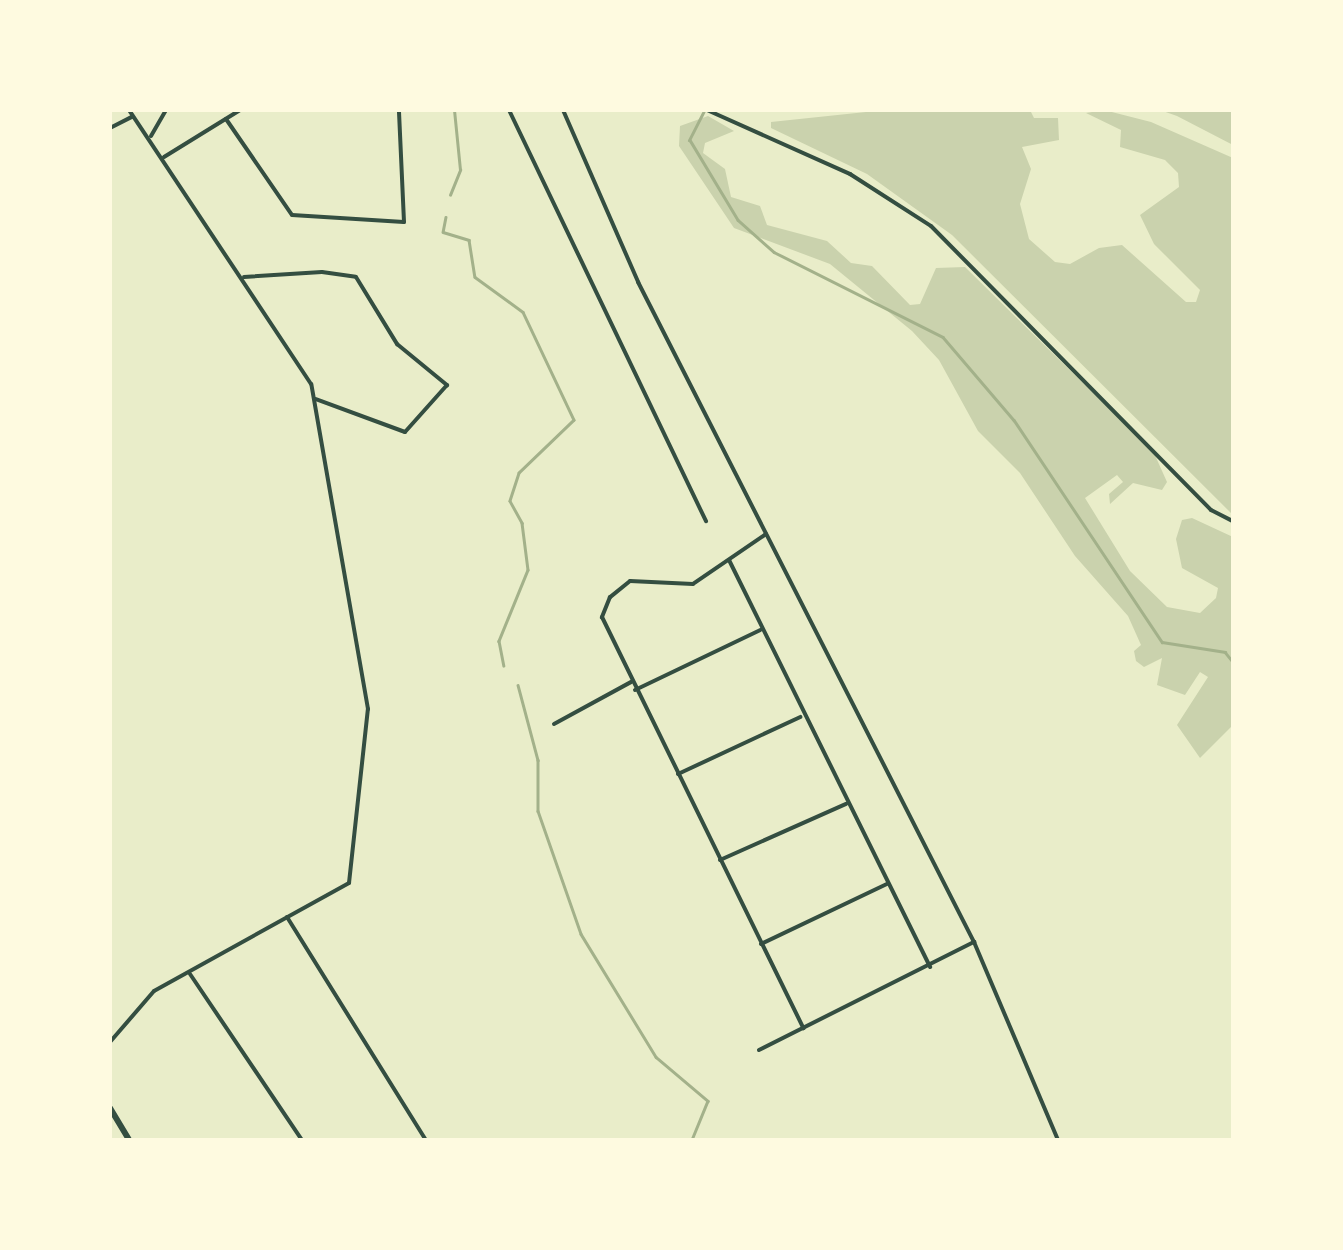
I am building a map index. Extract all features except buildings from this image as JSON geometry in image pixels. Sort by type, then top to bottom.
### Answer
[{"type":"main road","points":[[110,1108],[130,1140]]},
{"type":"street","points":[[110,1042],[154,991],[349,883],[368,709],[316,398],[244,277],[129,110]]},
{"type":"street","points":[[150,137],[166,110]]},
{"type":"street","points":[[164,157],[240,110]]},
{"type":"street","points":[[226,119],[292,215],[404,222],[399,110]]},
{"type":"street","points":[[509,110],[706,521]]},
{"type":"street","points":[[563,110],[638,282],[974,942],[1058,1140]]},
{"type":"street","points":[[709,111],[850,174],[931,226],[1212,510],[1233,522]]},
{"type":"street","points":[[110,128],[132,116]]},
{"type":"street","points":[[244,277],[322,272],[356,277],[397,344],[447,384],[405,432],[316,398]]},
{"type":"street","points":[[766,534],[693,584],[630,581],[610,596],[604,628],[803,1028]]},
{"type":"street","points":[[729,560],[802,716],[930,967]]},
{"type":"street","points":[[636,690],[760,630]]},
{"type":"street","points":[[554,724],[632,682]]},
{"type":"street","points":[[678,774],[802,716]]},
{"type":"street","points":[[720,860],[846,804]]},
{"type":"street","points":[[761,944],[887,884]]},
{"type":"street","points":[[288,918],[426,1140]]},
{"type":"street","points":[[759,1050],[974,942]]},
{"type":"street","points":[[190,974],[302,1140]]},
{"type":"green space","points":[[885,110],[1030,110],[1034,118],[1058,118],[1059,140],[1022,147],[1031,169],[1020,204],[1029,239],[1055,262],[1070,264],[1099,248],[1122,245],[1186,302],[1196,302],[1200,290],[1154,244],[1140,215],[1179,187],[1178,173],[1165,160],[1120,147],[1121,130],[1086,113],[1104,110],[1151,122],[1233,158],[1233,515],[952,235],[867,174],[771,128],[771,122]]},
{"type":"green space","points":[[1160,110],[1233,110],[1233,145],[1177,116]]},
{"type":"green space","points":[[708,116],[734,131],[705,143],[703,153],[725,169],[731,197],[760,206],[767,225],[827,241],[851,263],[872,266],[910,305],[920,304],[936,268],[965,267],[1154,453],[1167,482],[1162,490],[1133,483],[1110,504],[1109,494],[1123,482],[1117,475],[1085,498],[1130,571],[1167,607],[1200,613],[1216,598],[1218,588],[1182,568],[1176,539],[1182,520],[1192,518],[1233,537],[1233,725],[1200,758],[1177,725],[1208,677],[1200,672],[1185,695],[1157,685],[1162,658],[1144,667],[1136,661],[1134,651],[1141,645],[1128,616],[1075,556],[1020,473],[978,431],[939,360],[912,331],[830,264],[734,228],[679,146],[680,126]]},
{"type":"waterway","points":[[450,195],[460,170],[454,110]]},
{"type":"waterway","points":[[705,110],[690,140],[738,220],[774,252],[943,337],[1014,420],[1162,642],[1225,652],[1233,662]]},
{"type":"waterway","points":[[446,217],[443,232],[469,240],[475,277],[523,312],[574,420],[519,473],[510,501],[522,523],[528,570],[499,641],[504,666]]},
{"type":"waterway","points":[[518,685],[538,760],[538,811],[581,934],[656,1057],[708,1101],[692,1140]]}]
